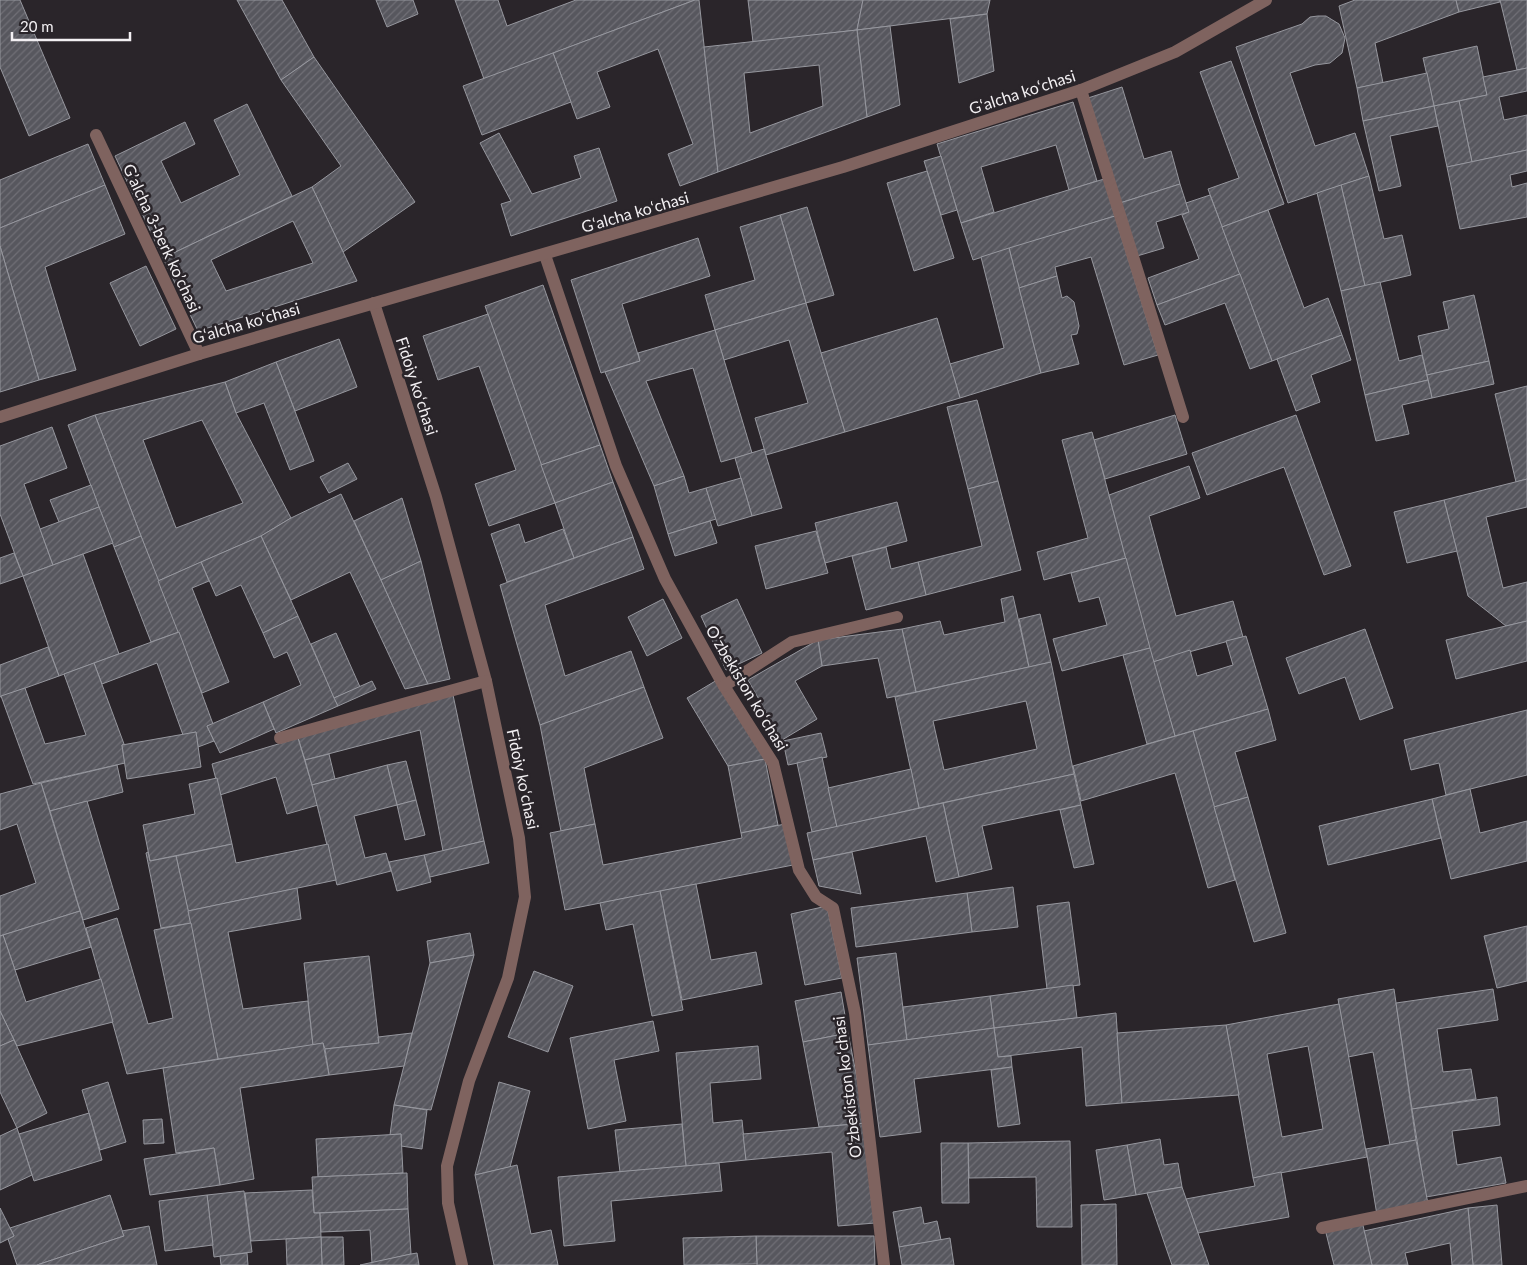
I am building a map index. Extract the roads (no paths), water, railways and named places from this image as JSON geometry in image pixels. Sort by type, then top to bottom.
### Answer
[{"type":"street","name":"Gʻalcha koʻchasi","points":[[0,417],[199,354],[843,167],[1081,90],[1174,52],[1266,0]]},
{"type":"street","points":[[1081,90],[1183,417]]},
{"type":"street","name":"Gʼalcha 3-berk koʼchasi","points":[[96,135],[199,354]]},
{"type":"street","name":"Oʻzbekiston koʻchasi","points":[[545,255],[616,466],[665,579],[724,686],[773,764],[799,870],[816,897],[833,908],[855,1013],[884,1265]]},
{"type":"street","name":"Fidoiy koʻchasi","points":[[374,303],[436,497],[486,681],[519,838],[525,897],[508,978],[469,1081],[447,1166],[448,1203],[462,1265]]},
{"type":"street","points":[[724,686],[792,642],[897,617]]},
{"type":"street","points":[[280,738],[486,681]]},
{"type":"street","points":[[1322,1228],[1527,1186]]}]
